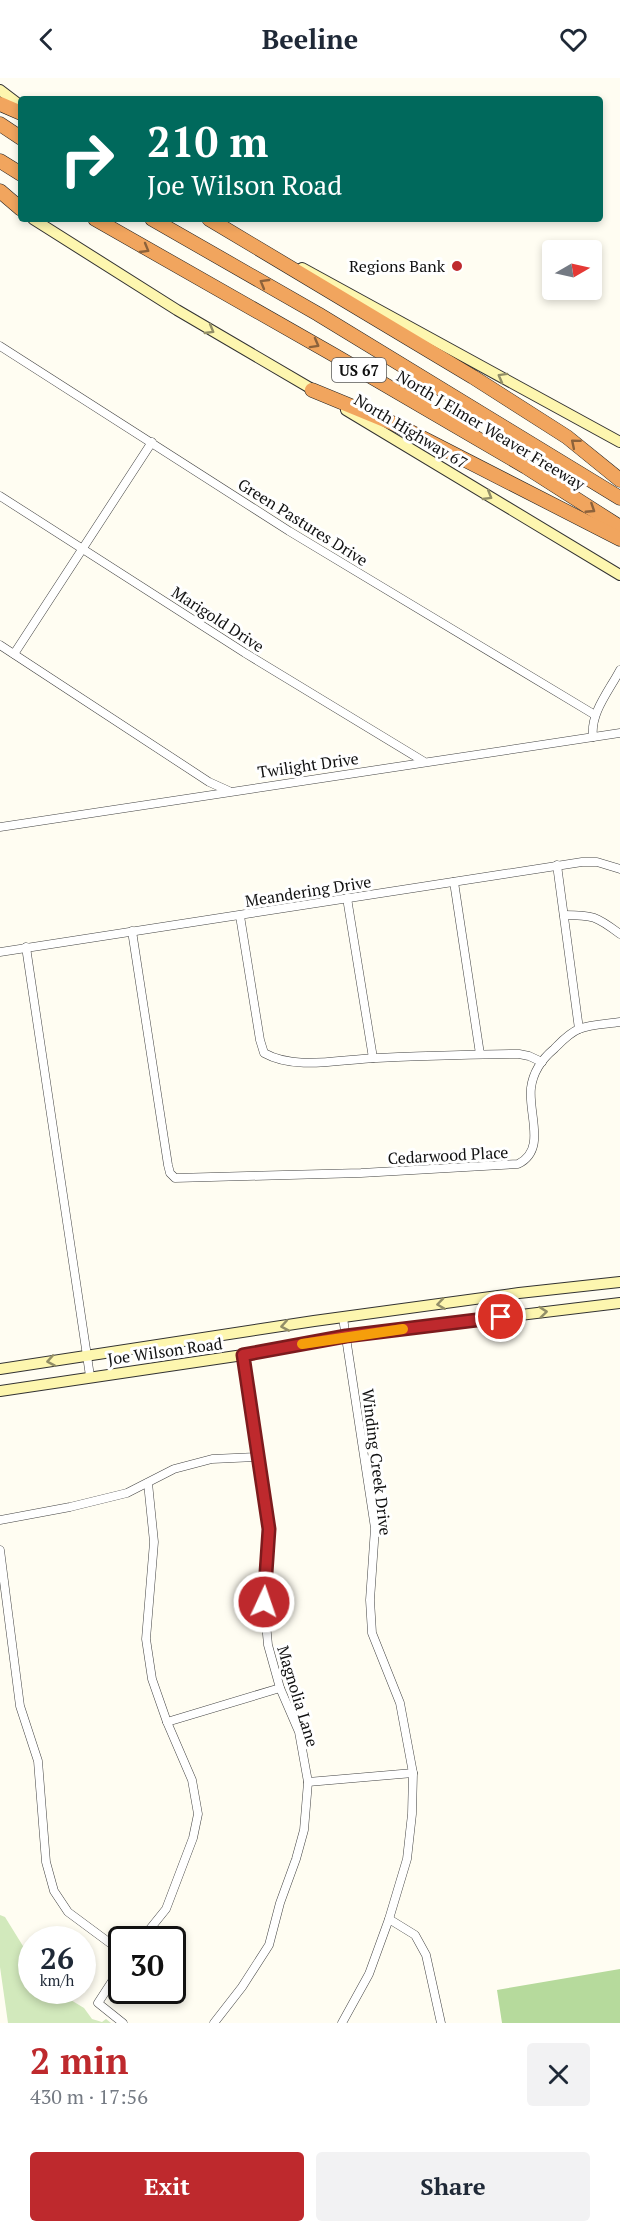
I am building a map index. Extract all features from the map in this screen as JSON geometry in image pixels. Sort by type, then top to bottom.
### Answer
[{"type":"highway","points":[[0,104],[18,112]]},
{"type":"highway","points":[[0,124],[18,136]]},
{"type":"highway","points":[[0,161],[18,172]]},
{"type":"highway","points":[[0,191],[18,207]]},
{"type":"highway","name":"North J Elmer Weaver Freeway","points":[[100,222],[526,467],[620,527]]},
{"type":"highway","name":"North J Elmer Weaver Freeway","points":[[157,222],[318,314],[620,498]]},
{"type":"highway","points":[[215,222],[567,436],[620,480]]},
{"type":"highway","points":[[312,390],[397,425],[620,539]]},
{"type":"main road","points":[[0,90],[18,104]]},
{"type":"main road","points":[[0,198],[18,208]]},
{"type":"main road","name":"North Highway 67","points":[[38,222],[177,310],[620,575]]},
{"type":"main road","points":[[216,222],[620,442]]},
{"type":"main road","name":"Joe Wilson Road","points":[[0,1370],[343,1317],[620,1282]]},
{"type":"main road","name":"Joe Wilson Road","points":[[0,1391],[243,1355],[346,1336],[620,1303]]},
{"type":"street","name":"Green Pastures Drive","points":[[0,346],[379,586],[595,715]]},
{"type":"street","points":[[14,654],[152,442]]},
{"type":"street","name":"Marigold Drive","points":[[0,496],[255,659],[423,762]]},
{"type":"street","points":[[0,645],[209,782],[229,791]]},
{"type":"street","points":[[593,738],[595,715],[620,670]]},
{"type":"street","name":"Twilight Drive","points":[[0,827],[620,733]]},
{"type":"street","name":"Meandering Drive","points":[[0,952],[582,861],[597,862],[620,869]]},
{"type":"street","points":[[557,865],[579,1029]]},
{"type":"street","points":[[454,882],[480,1054]]},
{"type":"street","points":[[347,898],[373,1058]]},
{"type":"street","points":[[564,915],[589,915],[603,920],[620,934]]},
{"type":"street","points":[[240,916],[264,1053],[278,1060],[320,1062],[373,1058],[519,1054],[542,1062]]},
{"type":"street","name":"Cedarwood Place","points":[[132,932],[168,1165],[170,1173],[175,1178],[361,1173],[518,1164],[529,1156],[535,1143],[530,1108],[531,1090],[535,1073],[542,1062],[560,1042],[579,1029],[620,1022]]},
{"type":"street","points":[[26,947],[90,1376]]},
{"type":"street","name":"Winding Creek Drive","points":[[342,2023],[369,1974],[407,1859],[412,1814],[413,1773],[400,1703],[372,1633],[370,1599],[375,1528],[343,1317]]},
{"type":"street","name":"Magnolia Lane","points":[[214,2023],[242,1987],[269,1945],[304,1830],[308,1782],[299,1732],[280,1688],[268,1645],[264,1602],[269,1529],[243,1355]]},
{"type":"street","points":[[0,1520],[70,1507],[127,1493],[174,1469],[212,1459],[257,1457]]},
{"type":"street","points":[[148,1483],[154,1542],[146,1639],[152,1679],[167,1722],[192,1779],[198,1814],[193,1838],[166,1909],[152,1926]]},
{"type":"street","points":[[0,1550],[20,1706],[38,1761],[46,1862],[54,1891],[68,1912],[108,1942]]},
{"type":"street","points":[[167,1722],[280,1688]]},
{"type":"street","points":[[308,1782],[413,1773]]},
{"type":"street","points":[[389,1919],[415,1935],[426,1955],[441,2023]]},
{"type":"street","points":[[108,1988],[98,2003],[123,2023]]},
{"type":"green space","points":[[0,1915],[5,1917],[18,1938],[18,2004],[77,2004],[84,2008],[92,2019],[102,2022],[106,2019],[111,2023],[8,2023],[0,1967]]},
{"type":"green space","points":[[620,1969],[620,2023],[502,2023],[497,1990]]},
{"type":"slow traffic","points":[[302,1344],[403,1329]]},
{"type":"place","name":"Regions Bank","points":[[457,266]]},
{"type":"route","points":[[264,1602],[269,1529],[243,1355],[346,1336],[501,1317]]}]
